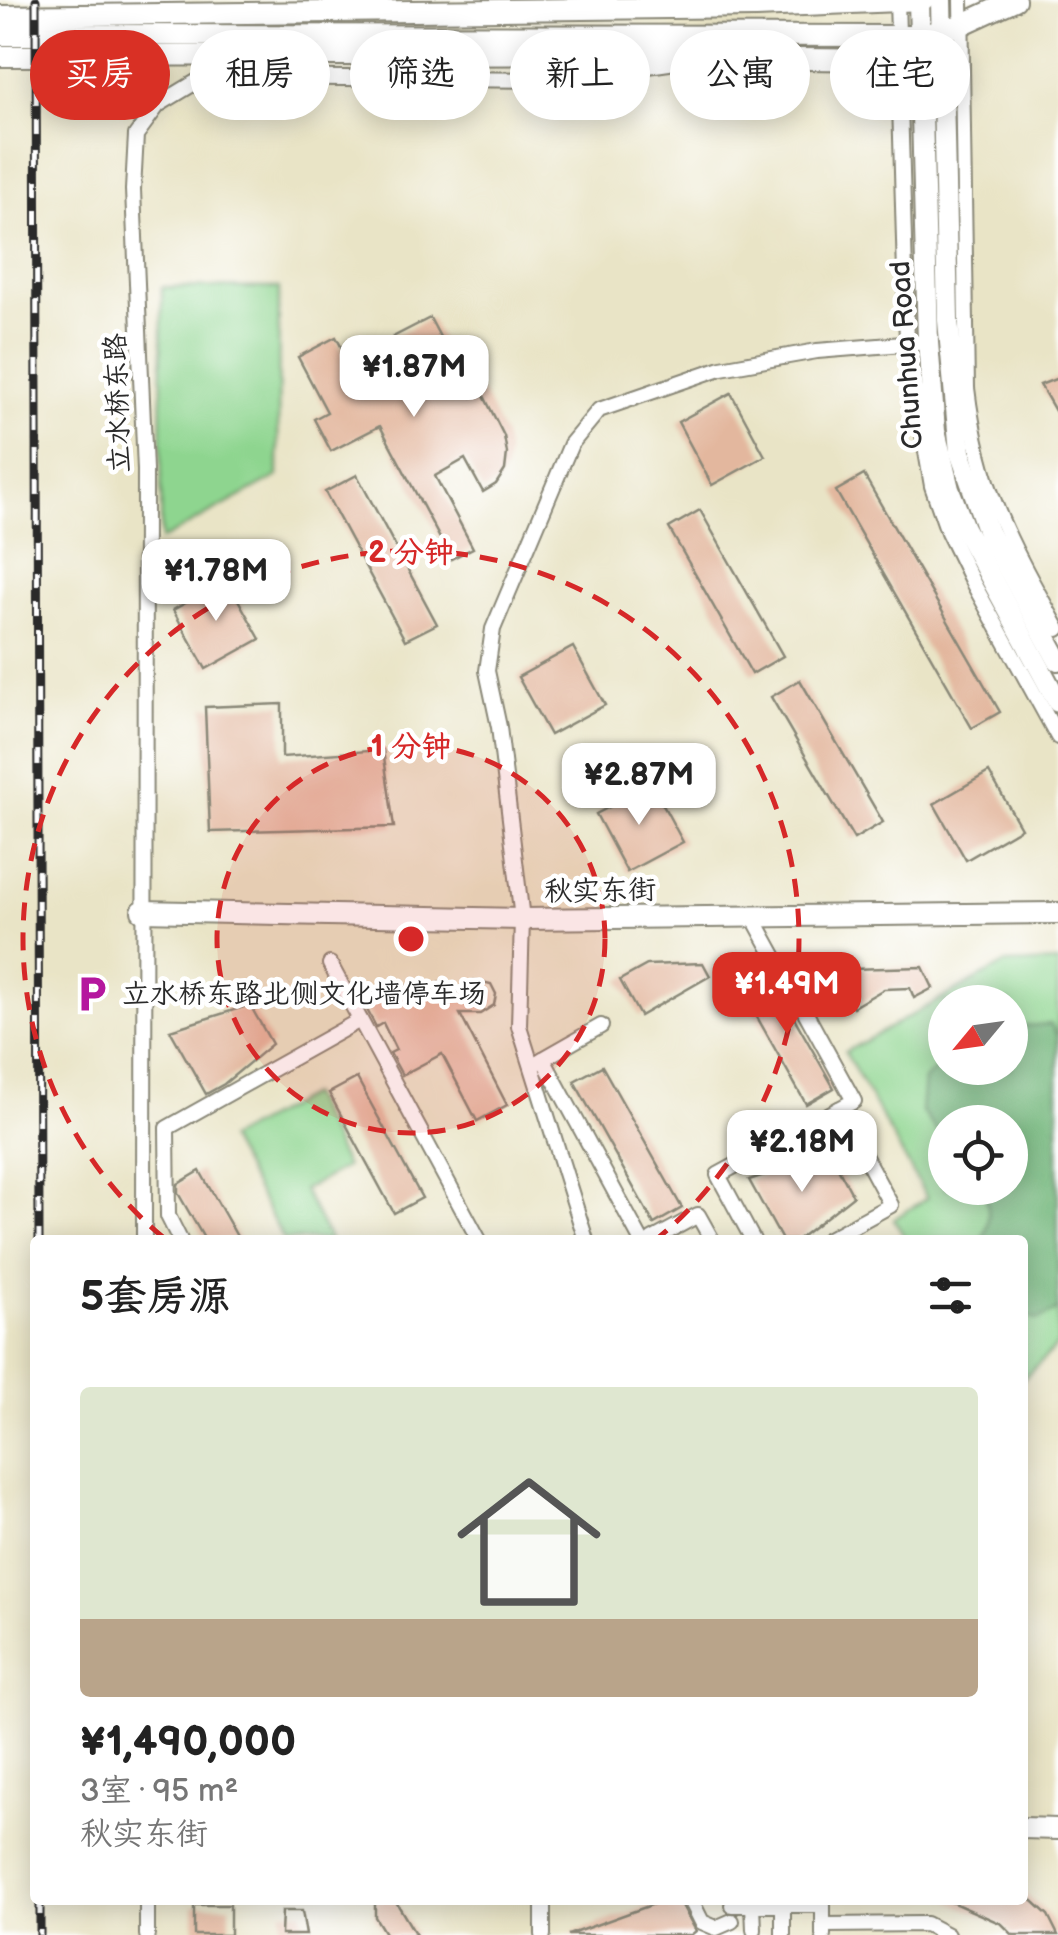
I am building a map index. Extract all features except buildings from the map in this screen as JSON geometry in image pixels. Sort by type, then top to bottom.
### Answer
[{"type":"street","points":[[732,0],[756,7]]},
{"type":"street","points":[[0,16],[756,7],[913,0],[900,30]]},
{"type":"street","name":"Chunhua Road","points":[[913,0],[919,30]]},
{"type":"street","name":"Chunhua Road","points":[[941,0],[952,28],[948,320],[960,452],[988,532],[1058,660]]},
{"type":"street","points":[[961,0],[952,28],[966,388],[972,430],[996,514],[1058,629]]},
{"type":"street","points":[[944,30],[1016,0]]},
{"type":"street","points":[[0,34],[670,34]]},
{"type":"street","points":[[0,56],[670,54]]},
{"type":"street","name":"立水桥东路","points":[[144,1235],[145,470],[133,190],[136,136],[158,105],[196,82],[230,76],[550,80],[670,62]]},
{"type":"street","points":[[900,120],[906,343],[932,486],[948,532],[1058,737]]},
{"type":"street","name":"Chunhua Road","points":[[922,120],[928,342],[936,431],[949,489],[971,544],[1058,702]]},
{"type":"street","points":[[638,1235],[518,1026],[522,919],[488,671],[493,628],[571,444],[599,410],[721,368],[817,351],[928,342]]},
{"type":"street","name":"秋实东街","points":[[142,911],[522,919],[1058,913]]},
{"type":"street","points":[[750,1235],[718,1175],[854,1101],[753,916]]},
{"type":"street","points":[[330,964],[475,1235]]},
{"type":"street","points":[[178,1235],[168,1216],[168,1128],[360,1020]]},
{"type":"street","points":[[537,1063],[601,1026]]},
{"type":"street","points":[[537,1063],[585,1235]]},
{"type":"street","points":[[836,1235],[892,1204],[839,1110]]},
{"type":"street","points":[[661,1235],[698,1215],[709,1235]]},
{"type":"street","points":[[1028,1828],[1058,1828]]},
{"type":"street","points":[[147,1905],[147,1935]]},
{"type":"street","points":[[543,1905],[543,1935]]},
{"type":"street","points":[[694,1905],[702,1922],[716,1928],[753,1905],[824,1905],[823,1930],[926,1924],[947,1935]]},
{"type":"street","points":[[753,1905],[754,1930]]},
{"type":"street","points":[[783,1905],[783,1935]]},
{"type":"green space","points":[[162,287],[279,288],[278,476],[161,540]]},
{"type":"green space","points":[[1058,962],[1058,1345],[1028,1374],[1028,1235],[903,1235],[894,1219],[927,1198],[845,1052],[928,1006],[928,1085],[1028,1085],[1028,985],[967,985],[1005,964]]},
{"type":"green space","points":[[1051,1024],[1058,1037],[1058,1310],[1038,1320],[1028,1317],[1028,1235],[984,1235],[987,1205],[1028,1205],[1028,1105],[928,1105],[928,1120],[921,1111],[924,1080],[928,1076],[928,1085],[1028,1085],[1028,1026]]},
{"type":"green space","points":[[310,1095],[346,1167],[303,1190],[327,1235],[281,1235],[228,1139]]},
{"type":"railway","points":[[36,0],[39,1235]]},
{"type":"railway","points":[[40,1905],[40,1935]]},
{"type":"place","name":"立水桥东路北侧文化墙停车场","points":[[92,994]]}]
